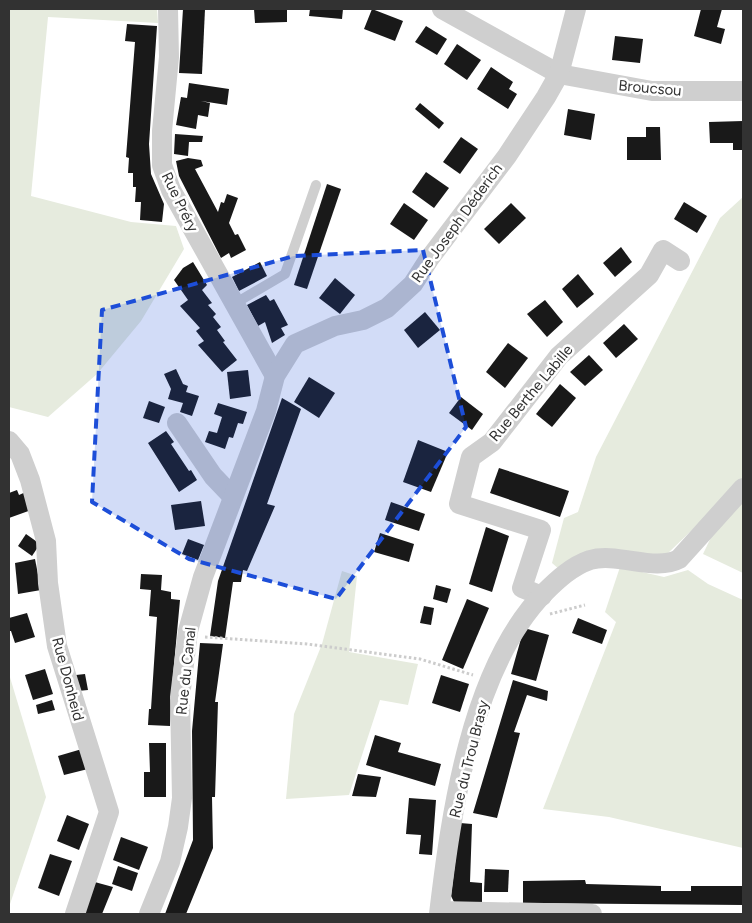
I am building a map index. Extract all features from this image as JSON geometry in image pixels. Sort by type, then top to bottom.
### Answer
[{"type":"street","name":"Rue Préry","points":[[168,9],[170,57],[162,131],[162,165],[171,190],[275,376]]},
{"type":"street","name":"Broucsou","points":[[442,9],[559,74],[652,91],[743,91]]},
{"type":"street","name":"Rue Joseph Déderich","points":[[275,376],[295,344],[335,326],[363,320],[387,308],[413,284],[429,259],[507,156],[546,97],[559,74],[576,9]]},
{"type":"street","name":"Rue Berthe Labille","points":[[537,601],[522,588],[540,530],[459,504],[470,457],[492,442],[559,356],[649,275],[663,250],[680,261]]},
{"type":"street","name":"Rue du Canal","points":[[149,914],[170,862],[182,798],[180,697],[187,636],[203,577],[266,411],[275,376]]},
{"type":"street","points":[[177,423],[213,476],[233,497]]},
{"type":"street","name":"Rue Donheid","points":[[9,441],[20,454],[30,480],[46,542],[48,583],[57,646],[110,812],[75,914]]},
{"type":"street","name":"Rue du Trou Brasy","points":[[439,912],[453,815],[473,729],[498,658],[537,601],[561,576],[590,560],[622,560],[671,564],[690,550],[743,488]]},
{"type":"street","points":[[439,912],[592,914]]},
{"type":"lane","points":[[234,304],[285,274],[316,186]]},
{"type":"path","points":[[537,601],[545,615],[586,605]]},
{"type":"path","points":[[187,636],[307,644],[420,659],[490,680]]},
{"type":"highlighted area","points":[[423,250],[466,427],[336,599],[189,559],[92,502],[102,310],[294,256]]},
{"type":"shaded area","points":[[9,9],[157,9],[158,23],[48,17],[31,196],[131,222],[176,226],[184,249],[141,321],[97,374],[48,417],[9,407]]},
{"type":"shaded area","points":[[743,197],[743,481],[666,555],[559,569],[552,563],[564,518],[578,512],[596,457],[720,218]]},
{"type":"shaded area","points":[[743,500],[743,573],[703,554],[716,527]]},
{"type":"shaded area","points":[[620,567],[664,577],[688,570],[708,584],[743,600],[743,848],[609,817],[543,809],[616,622],[605,612]]},
{"type":"shaded area","points":[[342,571],[357,576],[349,652],[418,664],[408,705],[380,700],[349,795],[286,799],[294,714],[322,644]]},
{"type":"shaded area","points":[[9,674],[46,797],[9,907]]},
{"type":"building","points":[[183,9],[205,9],[202,74],[179,73]]},
{"type":"building","points":[[254,9],[287,9],[287,22],[255,23]]},
{"type":"building","points":[[310,9],[343,9],[342,19],[309,16]]},
{"type":"building","points":[[372,9],[403,21],[395,41],[364,29]]},
{"type":"building","points":[[701,9],[722,9],[717,27],[725,29],[721,44],[694,36]]},
{"type":"building","points":[[127,24],[157,26],[149,144],[151,174],[164,204],[162,222],[140,220],[141,202],[135,202],[136,187],[133,187],[133,173],[128,173],[129,158],[126,157],[135,42],[125,41]]},
{"type":"building","points":[[426,26],[447,39],[437,55],[415,42]]},
{"type":"building","points":[[615,36],[643,39],[640,63],[612,60]]},
{"type":"building","points":[[457,44],[481,60],[467,80],[444,64]]},
{"type":"building","points":[[491,67],[513,82],[509,89],[517,94],[508,109],[477,89]]},
{"type":"building","points":[[189,83],[229,89],[227,105],[201,101],[210,103],[208,117],[198,115],[196,129],[176,125],[181,97],[187,98]]},
{"type":"building","points":[[420,103],[444,123],[439,129],[415,109]]},
{"type":"building","points":[[568,109],[595,114],[591,140],[564,135]]},
{"type":"building","points":[[743,121],[743,150],[733,150],[733,143],[710,143],[709,122]]},
{"type":"building","points":[[646,127],[660,127],[661,160],[627,160],[627,137],[646,137]]},
{"type":"building","points":[[175,134],[203,136],[202,142],[189,142],[188,156],[174,154]]},
{"type":"building","points":[[461,137],[478,149],[460,174],[443,162]]},
{"type":"building","points":[[188,158],[201,160],[203,166],[195,169],[218,212],[221,202],[224,203],[227,194],[238,198],[229,223],[235,235],[238,234],[246,250],[231,258],[229,253],[221,258],[179,176],[176,161]]},
{"type":"building","points":[[426,172],[449,188],[434,208],[412,192]]},
{"type":"building","points":[[327,184],[341,189],[307,289],[294,285]]},
{"type":"building","points":[[684,202],[707,216],[697,233],[674,219]]},
{"type":"building","points":[[404,203],[428,220],[414,240],[390,224]]},
{"type":"building","points":[[511,203],[526,218],[499,244],[484,229]]},
{"type":"building","points":[[621,247],[632,262],[615,277],[603,263]]},
{"type":"building","points":[[193,262],[207,285],[202,290],[212,303],[208,305],[216,314],[213,317],[221,327],[217,330],[225,341],[223,342],[237,360],[222,372],[198,345],[204,341],[196,331],[200,328],[180,306],[188,300],[174,280],[183,268]]},
{"type":"building","points":[[260,262],[267,276],[239,291],[232,277]]},
{"type":"building","points":[[578,274],[594,294],[577,308],[562,289]]},
{"type":"building","points":[[335,278],[355,295],[340,314],[319,298]]},
{"type":"building","points":[[266,295],[270,301],[274,299],[288,325],[281,328],[285,335],[272,343],[265,322],[258,326],[247,305]]},
{"type":"building","points":[[545,300],[563,322],[547,337],[527,314]]},
{"type":"building","points":[[425,312],[440,330],[418,348],[404,330]]},
{"type":"building","points":[[624,324],[638,339],[616,358],[603,343]]},
{"type":"building","points":[[508,343],[528,358],[505,388],[486,372]]},
{"type":"building","points":[[589,355],[603,370],[585,386],[570,372]]},
{"type":"building","points":[[176,369],[183,384],[188,386],[186,392],[199,396],[192,416],[180,412],[183,403],[168,399],[171,389],[164,374]]},
{"type":"building","points":[[248,370],[251,396],[230,399],[227,372]]},
{"type":"building","points":[[309,377],[335,393],[319,418],[294,402]]},
{"type":"building","points":[[560,384],[576,398],[552,427],[536,414]]},
{"type":"building","points":[[461,397],[483,414],[472,430],[449,413]]},
{"type":"building","points":[[282,398],[301,409],[267,504],[275,506],[247,571],[243,570],[241,582],[233,582],[225,638],[210,636],[218,581]]},
{"type":"building","points":[[149,401],[165,407],[159,423],[143,418]]},
{"type":"building","points":[[218,403],[247,412],[243,424],[238,423],[233,438],[229,437],[225,449],[205,442],[209,431],[217,433],[222,417],[214,414]]},
{"type":"building","points":[[166,431],[174,442],[171,444],[197,480],[179,492],[148,443]]},
{"type":"building","points":[[418,440],[448,452],[431,492],[403,482]]},
{"type":"building","points":[[499,468],[569,491],[560,517],[490,493]]},
{"type":"building","points":[[17,490],[19,495],[28,491],[34,509],[9,518],[9,493]]},
{"type":"building","points":[[201,501],[205,526],[175,530],[171,505]]},
{"type":"building","points":[[391,502],[425,514],[419,531],[385,520]]},
{"type":"building","points":[[486,527],[509,536],[492,592],[469,584]]},
{"type":"building","points":[[380,533],[414,544],[409,562],[374,552]]},
{"type":"building","points":[[26,534],[40,544],[32,556],[18,546]]},
{"type":"building","points":[[188,539],[204,545],[198,560],[182,554]]},
{"type":"building","points":[[35,559],[41,590],[18,594],[15,563]]},
{"type":"building","points":[[141,574],[162,575],[161,590],[171,592],[171,599],[180,600],[170,726],[148,725],[149,709],[151,709],[157,617],[149,616],[151,590],[140,589]]},
{"type":"building","points":[[436,585],[451,589],[447,603],[433,599]]},
{"type":"building","points":[[467,599],[489,608],[463,669],[442,660]]},
{"type":"building","points":[[424,606],[434,608],[431,625],[420,623]]},
{"type":"building","points":[[27,613],[35,637],[15,643],[11,631],[9,631],[9,618]]},
{"type":"building","points":[[578,618],[607,630],[602,644],[572,633]]},
{"type":"building","points":[[524,628],[549,635],[536,681],[511,674]]},
{"type":"building","points":[[200,643],[223,644],[215,702],[218,702],[215,797],[212,797],[213,848],[186,914],[165,914],[193,840],[192,731]]},
{"type":"building","points":[[45,669],[53,694],[33,700],[25,675]]},
{"type":"building","points":[[85,674],[88,690],[78,691],[76,675]]},
{"type":"building","points":[[441,675],[469,684],[460,712],[432,703]]},
{"type":"building","points":[[513,680],[548,691],[547,701],[527,695],[514,732],[520,733],[497,818],[473,813]]},
{"type":"building","points":[[52,700],[55,710],[38,714],[36,705]]},
{"type":"building","points":[[375,735],[401,743],[398,752],[441,764],[435,786],[366,765]]},
{"type":"building","points":[[149,743],[166,743],[166,797],[144,797],[144,772],[150,772]]},
{"type":"building","points":[[82,749],[88,769],[64,775],[58,756]]},
{"type":"building","points":[[358,774],[381,777],[376,797],[352,796]]},
{"type":"building","points":[[409,798],[436,800],[432,855],[419,854],[421,835],[406,834]]},
{"type":"building","points":[[67,815],[89,824],[79,850],[57,841]]},
{"type":"building","points":[[460,823],[472,824],[470,882],[482,883],[482,902],[454,902],[451,896]]},
{"type":"building","points":[[121,837],[148,847],[139,870],[113,860]]},
{"type":"building","points":[[50,854],[72,861],[59,896],[38,888]]},
{"type":"building","points":[[118,866],[138,873],[132,891],[112,884]]},
{"type":"building","points":[[485,869],[509,870],[508,892],[484,892]]},
{"type":"building","points":[[585,880],[586,884],[661,886],[661,891],[691,891],[691,886],[743,886],[743,905],[523,903],[523,881]]},
{"type":"building","points":[[91,881],[113,887],[102,914],[80,914]]}]
